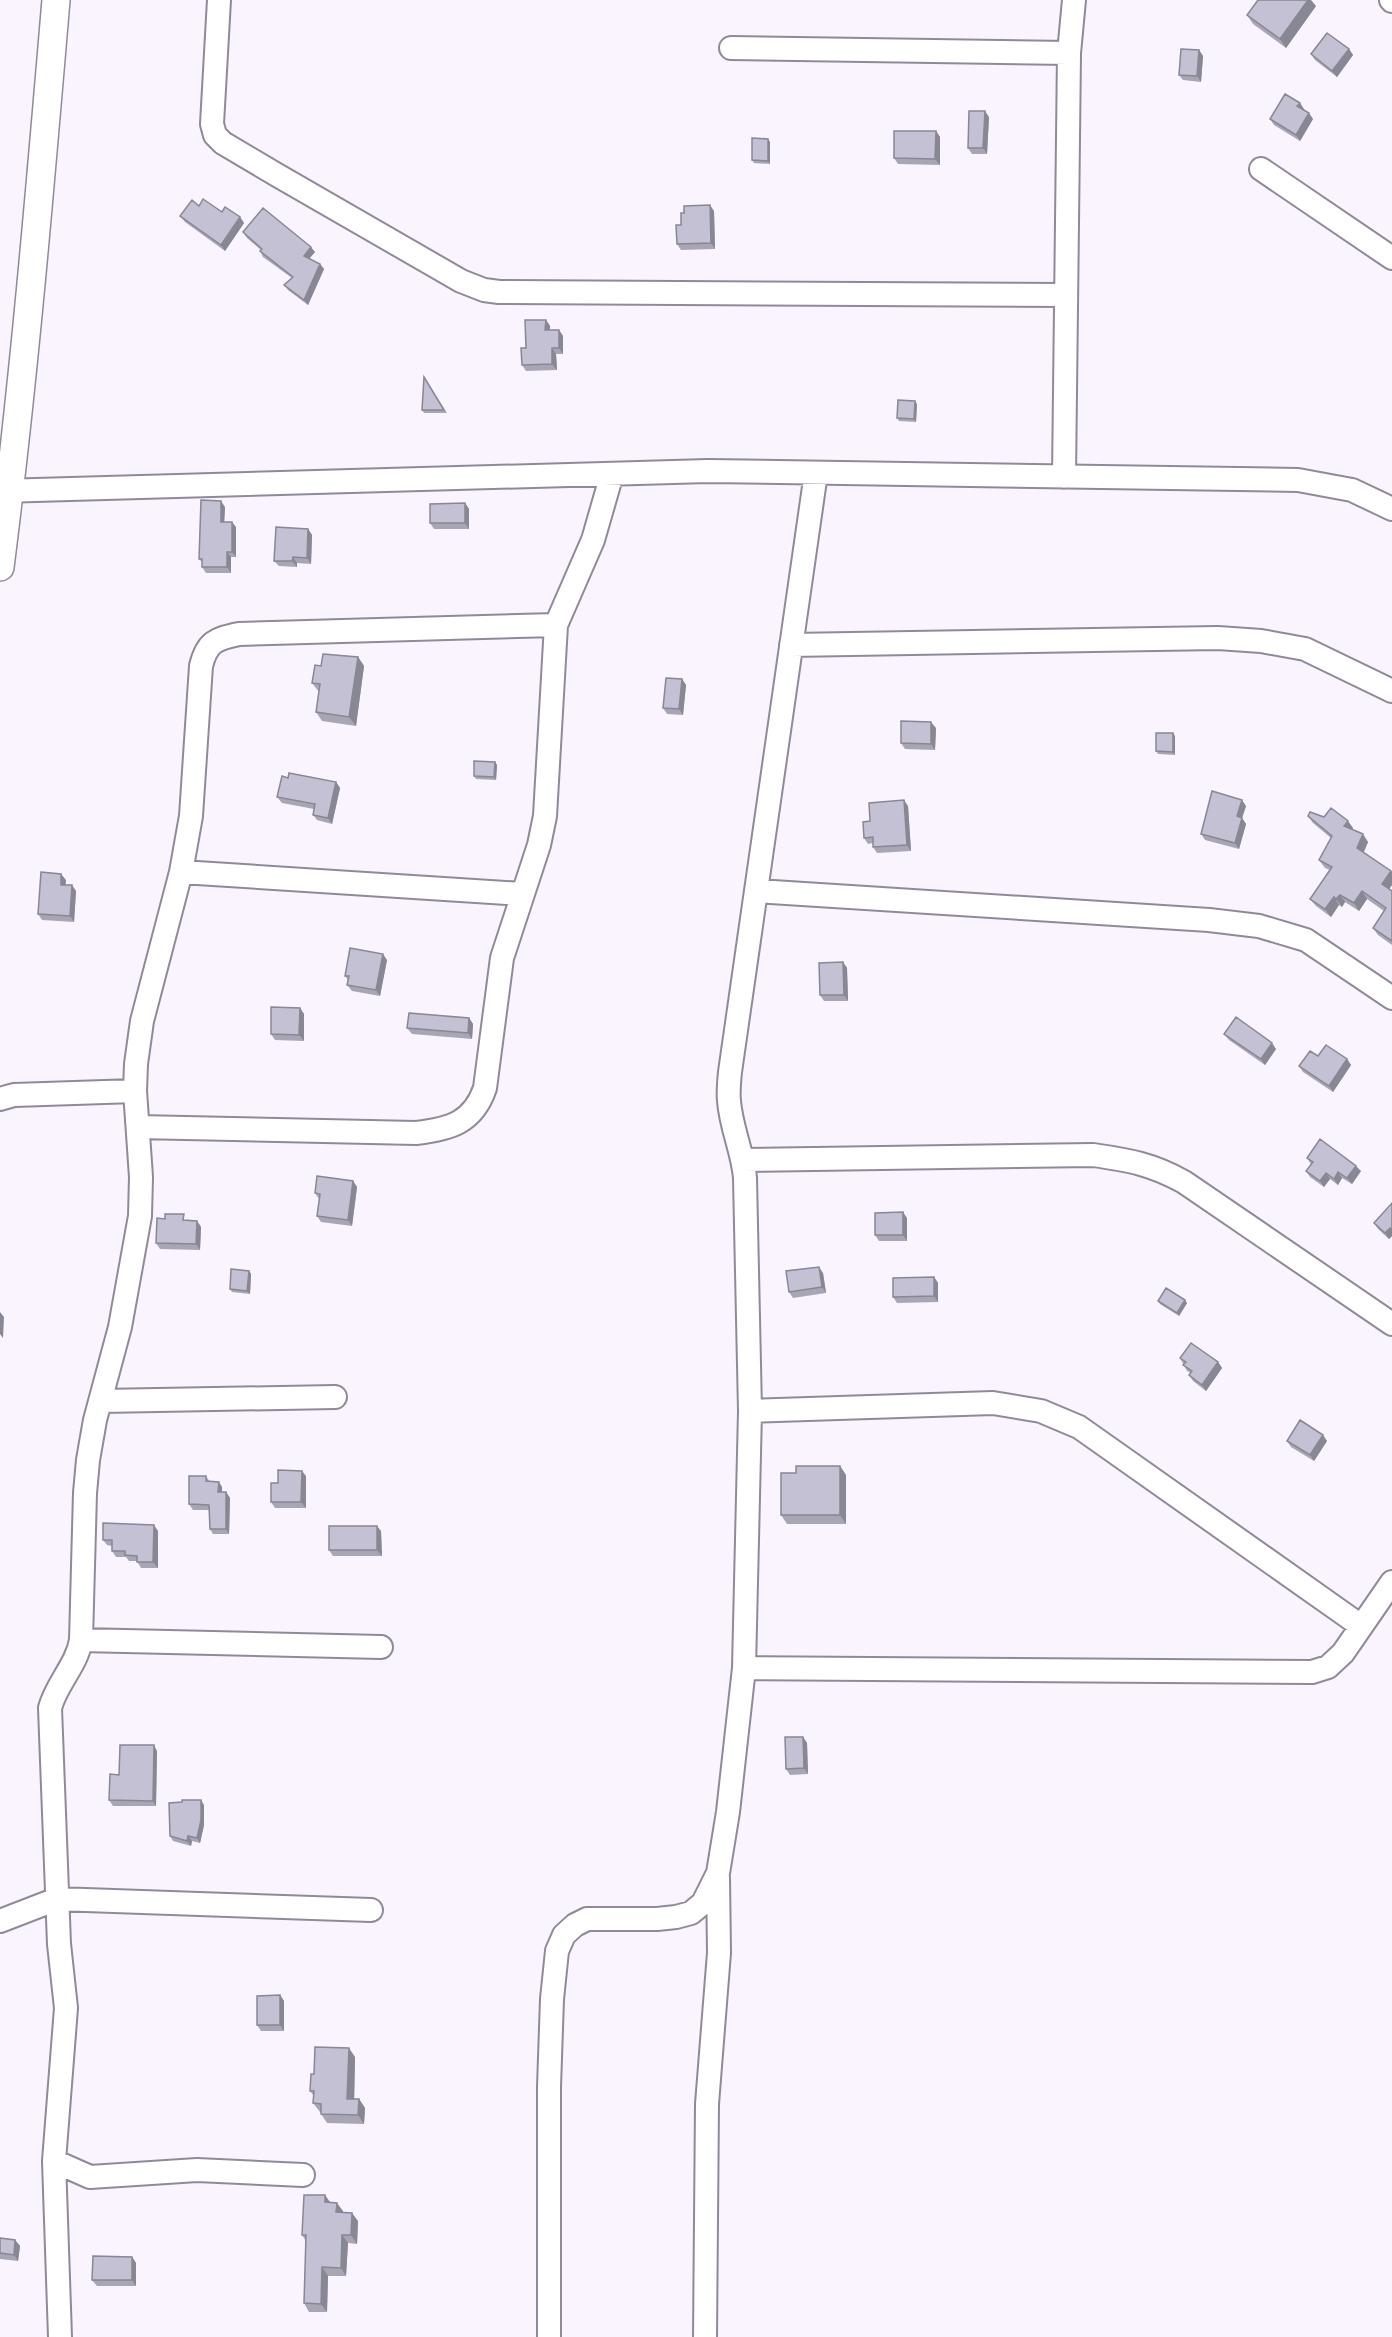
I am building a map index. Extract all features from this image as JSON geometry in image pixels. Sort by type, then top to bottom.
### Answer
[{"type":"street","points":[[0,567],[5,491],[56,0]]},
{"type":"street","points":[[219,0],[212,124],[214,135],[223,143],[286,181],[472,286],[499,292],[1066,295]]},
{"type":"street","points":[[1064,477],[1069,53],[1074,0]]},
{"type":"street","points":[[731,48],[1069,53]]},
{"type":"street","points":[[1261,170],[1392,258]]},
{"type":"street","points":[[5,491],[708,471],[1298,480],[1352,490],[1392,509]]},
{"type":"street","points":[[705,2337],[707,2104],[719,1953],[718,1873],[728,1812],[744,1668],[750,1411],[743,1160],[729,1101],[730,1072],[816,473]]},
{"type":"street","points":[[138,1127],[416,1133],[439,1129],[468,1117],[479,1105],[484,1088],[502,958],[539,845],[546,816],[556,625],[593,540],[612,474]]},
{"type":"street","points":[[60,2337],[54,2161],[66,2008],[59,1944],[50,1708],[53,1696],[79,1650],[81,1640],[85,1493],[95,1420],[120,1328],[140,1216],[141,1177],[135,1091],[136,1064],[142,1021],[181,872],[190,816],[201,666],[205,652],[212,643],[239,634],[556,625]]},
{"type":"street","points":[[791,645],[1218,638],[1261,641],[1305,649],[1392,691]]},
{"type":"street","points":[[181,872],[523,894]]},
{"type":"street","points":[[756,891],[1209,920],[1259,926],[1306,940],[1392,998]]},
{"type":"street","points":[[0,1099],[14,1095],[135,1091]]},
{"type":"street","points":[[743,1160],[1093,1155],[1160,1168],[1392,1324]]},
{"type":"street","points":[[101,1401],[335,1397]]},
{"type":"street","points":[[750,1411],[993,1403],[1041,1411],[1079,1427],[1361,1626]]},
{"type":"street","points":[[744,1668],[1312,1672],[1328,1667],[1343,1653],[1392,1582]]},
{"type":"street","points":[[81,1640],[381,1647]]},
{"type":"street","points":[[549,2337],[549,2087],[552,1999],[557,1951],[564,1935],[575,1925],[587,1919],[657,1919],[691,1913],[703,1904],[718,1873]]},
{"type":"street","points":[[0,1921],[57,1899],[371,1910]]},
{"type":"street","points":[[54,2161],[90,2178],[197,2170],[303,2175]]},
{"type":"street","points":[[57,2203],[90,2178]]},
{"type":"building","points":[[1258,0],[1308,0],[1280,39],[1247,15]]},
{"type":"building","points":[[1327,33],[1349,49],[1332,71],[1311,54]]},
{"type":"building","points":[[1181,49],[1199,50],[1197,76],[1179,75]]},
{"type":"building","points":[[1285,94],[1300,103],[1297,106],[1309,113],[1296,135],[1270,119]]},
{"type":"building","points":[[969,111],[985,111],[983,148],[968,148]]},
{"type":"building","points":[[894,131],[936,131],[935,159],[894,158]]},
{"type":"building","points":[[752,138],[768,139],[768,161],[752,160]]},
{"type":"building","points":[[203,199],[222,212],[225,207],[240,217],[221,245],[180,216],[192,200],[199,206]]},
{"type":"building","points":[[710,205],[711,243],[677,244],[676,225],[681,225],[681,213],[684,213],[684,206]]},
{"type":"building","points":[[263,208],[311,247],[304,256],[320,264],[304,300],[284,285],[293,277],[260,251],[262,249],[243,232]]},
{"type":"building","points":[[525,320],[546,320],[545,330],[559,330],[559,348],[552,348],[552,364],[522,365],[521,348],[526,348]]},
{"type":"building","points":[[424,377],[444,410],[422,410]]},
{"type":"building","points":[[898,400],[915,401],[914,419],[897,418]]},
{"type":"building","points":[[201,500],[221,501],[221,522],[232,522],[232,552],[227,552],[227,567],[202,567],[202,559],[199,559]]},
{"type":"building","points":[[465,503],[465,523],[430,523],[430,504]]},
{"type":"building","points":[[276,527],[308,529],[307,558],[293,557],[292,561],[274,561]]},
{"type":"building","points":[[323,654],[358,657],[349,717],[316,712],[320,684],[312,683],[315,665],[321,666]]},
{"type":"building","points":[[666,678],[682,679],[679,709],[663,708]]},
{"type":"building","points":[[901,721],[931,722],[931,744],[901,743]]},
{"type":"building","points":[[1156,733],[1173,733],[1173,752],[1156,751]]},
{"type":"building","points":[[474,761],[495,762],[494,777],[474,776]]},
{"type":"building","points":[[289,773],[336,782],[328,818],[313,815],[315,804],[277,797],[282,776],[288,778]]},
{"type":"building","points":[[1212,791],[1242,800],[1237,816],[1242,818],[1235,843],[1201,834]]},
{"type":"building","points":[[904,800],[907,845],[873,847],[873,837],[864,838],[863,822],[870,821],[869,803]]},
{"type":"building","points":[[1331,808],[1348,821],[1344,826],[1363,834],[1357,848],[1391,871],[1382,884],[1392,891],[1392,941],[1373,928],[1386,908],[1362,891],[1354,903],[1340,895],[1336,899],[1334,897],[1325,909],[1310,899],[1332,867],[1319,860],[1332,836],[1308,816],[1310,812],[1324,817]]},
{"type":"building","points":[[41,872],[61,874],[61,885],[72,885],[70,916],[38,914]]},
{"type":"building","points":[[350,948],[383,954],[376,990],[347,985],[349,976],[345,976]]},
{"type":"building","points":[[843,962],[844,995],[820,995],[819,963]]},
{"type":"building","points":[[271,1007],[300,1008],[299,1035],[271,1034]]},
{"type":"building","points":[[409,1013],[469,1018],[468,1033],[407,1028]]},
{"type":"building","points":[[1236,1017],[1272,1043],[1261,1059],[1224,1034]]},
{"type":"building","points":[[1326,1045],[1347,1059],[1329,1086],[1299,1066],[1310,1051],[1318,1056]]},
{"type":"building","points":[[1320,1139],[1356,1166],[1347,1178],[1338,1172],[1334,1179],[1326,1173],[1320,1181],[1306,1171],[1313,1162],[1307,1158]]},
{"type":"building","points":[[317,1176],[353,1181],[348,1220],[317,1216],[320,1194],[315,1193]]},
{"type":"building","points":[[1392,1203],[1392,1230],[1390,1228],[1385,1233],[1374,1223]]},
{"type":"building","points":[[903,1212],[903,1235],[875,1235],[875,1213]]},
{"type":"building","points":[[165,1214],[184,1214],[183,1220],[197,1221],[196,1244],[156,1243],[157,1218],[165,1219]]},
{"type":"building","points":[[819,1267],[822,1287],[789,1292],[786,1271]]},
{"type":"building","points":[[231,1269],[249,1271],[247,1291],[230,1289]]},
{"type":"building","points":[[934,1277],[934,1296],[893,1297],[893,1278]]},
{"type":"building","points":[[1166,1288],[1185,1300],[1177,1313],[1158,1301]]},
{"type":"building","points":[[1191,1343],[1218,1362],[1202,1385],[1189,1375],[1192,1371],[1183,1365],[1186,1362],[1180,1358]]},
{"type":"building","points":[[1300,1420],[1323,1435],[1310,1455],[1287,1441]]},
{"type":"building","points":[[796,1466],[840,1466],[840,1515],[781,1515],[781,1473],[796,1473]]},
{"type":"building","points":[[278,1470],[302,1471],[301,1502],[271,1502],[271,1483],[278,1483]]},
{"type":"building","points":[[189,1476],[206,1476],[206,1481],[219,1482],[218,1492],[226,1492],[226,1529],[210,1529],[209,1505],[189,1504]]},
{"type":"building","points":[[103,1523],[154,1525],[153,1562],[137,1562],[137,1556],[125,1555],[125,1551],[112,1551],[112,1540],[103,1540]]},
{"type":"building","points":[[329,1526],[377,1526],[377,1550],[329,1550]]},
{"type":"building","points":[[785,1737],[803,1737],[804,1768],[786,1769]]},
{"type":"building","points":[[120,1745],[154,1745],[153,1801],[109,1800],[110,1774],[119,1775]]},
{"type":"building","points":[[182,1800],[201,1800],[201,1820],[197,1838],[188,1836],[187,1841],[170,1836],[169,1803],[182,1802]]},
{"type":"building","points":[[280,1995],[280,2025],[257,2025],[257,1996]]},
{"type":"building","points":[[315,2047],[349,2048],[347,2099],[359,2099],[358,2115],[321,2114],[321,2104],[313,2103],[314,2091],[310,2091],[311,2074],[314,2074]]},
{"type":"building","points":[[304,2195],[325,2195],[325,2202],[337,2203],[336,2212],[352,2213],[351,2235],[342,2235],[341,2268],[322,2267],[321,2304],[304,2303],[306,2235],[302,2235]]},
{"type":"building","points":[[0,2238],[15,2240],[14,2255],[0,2253]]},
{"type":"building","points":[[93,2256],[132,2257],[132,2280],[92,2280]]}]
